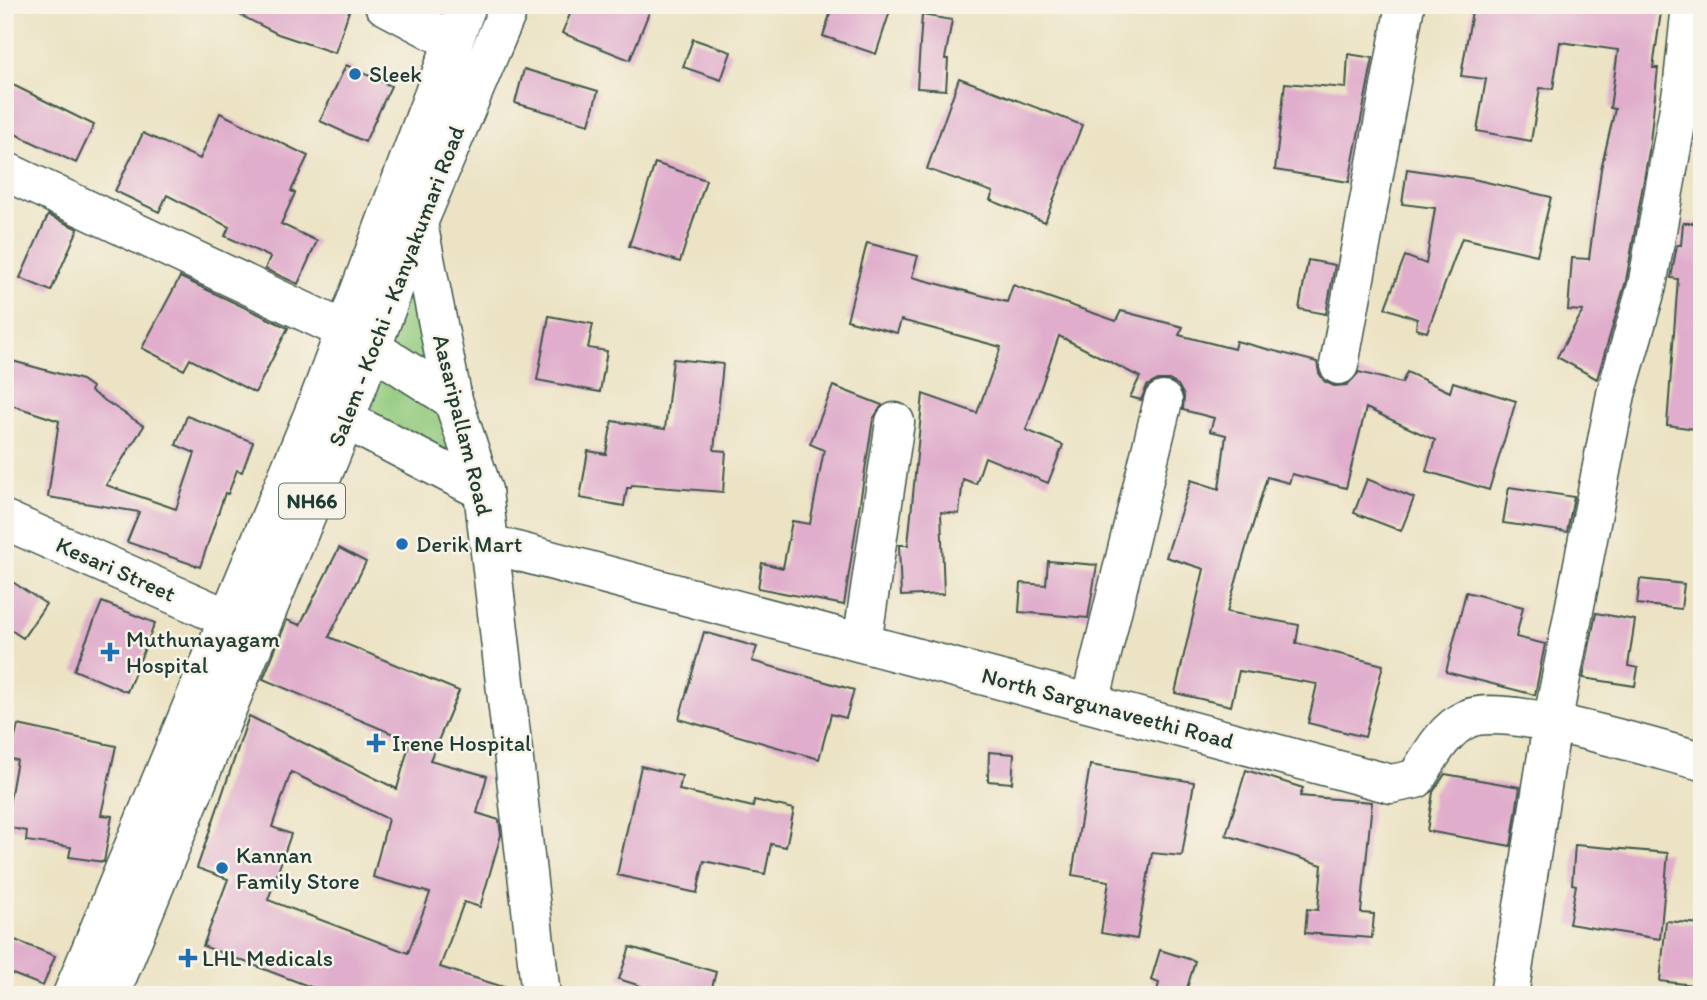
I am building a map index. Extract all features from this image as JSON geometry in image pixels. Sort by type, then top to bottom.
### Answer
[{"type":"main road","points":[[384,5],[452,41]]},
{"type":"main road","name":"Salem - Kochi - Kanyakumari Road","points":[[110,995],[403,217],[452,41],[467,5]]},
{"type":"main road","name":"Salem - Kochi - Kanyakumari Road","points":[[403,217],[510,5]]},
{"type":"main road","points":[[1339,365],[1405,5]]},
{"type":"main road","points":[[1509,995],[1552,724],[1616,394],[1647,286],[1682,91],[1691,5]]},
{"type":"main road","points":[[5,171],[357,340],[453,400]]},
{"type":"main road","name":"Aasaripallam Road","points":[[403,217],[453,400],[483,491],[541,995]]},
{"type":"main road","points":[[1090,703],[1163,401]]},
{"type":"main road","points":[[331,411],[483,491]]},
{"type":"main road","name":"Salem - Kochi - Kanyakumari Road","points":[[72,995],[228,618],[331,411]]},
{"type":"main road","points":[[862,643],[895,422]]},
{"type":"main road","name":"Kesari Street","points":[[5,520],[228,618]]},
{"type":"main road","name":"North Sargunaveethi Road","points":[[490,544],[1391,784],[1416,779],[1452,728],[1466,719],[1496,714],[1552,724],[1702,761]]},
{"type":"green space","points":[[417,244],[464,471],[357,410]]},
{"type":"building","points":[[220,5],[351,5],[335,53],[278,34]]},
{"type":"building","points":[[574,5],[652,5],[630,60],[562,33]]},
{"type":"building","points":[[833,5],[892,5],[876,54],[823,36]]},
{"type":"building","points":[[1473,5],[1662,5],[1653,68],[1658,68],[1649,151],[1626,281],[1597,379],[1557,357],[1583,311],[1568,310],[1572,258],[1589,259],[1601,169],[1615,109],[1610,108],[1618,50],[1560,42],[1553,89],[1540,88],[1531,141],[1477,131],[1486,79],[1461,76]]},
{"type":"building","points":[[922,15],[952,20],[945,59],[948,59],[946,90],[917,88]]},
{"type":"building","points":[[693,39],[731,52],[721,80],[683,67]]},
{"type":"building","points":[[1348,54],[1373,58],[1349,182],[1275,170],[1285,83],[1346,88]]},
{"type":"building","points":[[346,65],[391,86],[365,142],[320,121]]},
{"type":"building","points":[[524,69],[598,91],[589,124],[515,103]]},
{"type":"building","points":[[959,78],[1082,125],[1045,222],[990,200],[993,192],[927,169]]},
{"type":"building","points":[[5,81],[94,125],[76,163],[5,129]]},
{"type":"building","points":[[220,113],[308,156],[291,191],[295,193],[281,224],[317,241],[298,284],[265,269],[270,257],[225,236],[229,227],[167,195],[159,212],[115,191],[143,133],[200,159]]},
{"type":"building","points":[[655,163],[706,180],[680,262],[629,246]]},
{"type":"building","points":[[1407,169],[1473,179],[1551,197],[1537,255],[1462,238],[1427,332],[1416,329],[1417,319],[1385,308],[1405,256],[1426,264],[1435,208],[1402,204]]},
{"type":"building","points":[[48,215],[78,229],[51,291],[20,278]]},
{"type":"building","points":[[1683,223],[1702,223],[1702,430],[1667,425],[1678,279],[1671,278],[1677,245],[1681,245]]},
{"type":"building","points":[[867,243],[918,256],[912,277],[1007,302],[1013,285],[1116,321],[1121,311],[1183,327],[1179,335],[1234,349],[1236,341],[1317,362],[1324,381],[1334,386],[1347,385],[1359,372],[1402,383],[1407,372],[1450,392],[1453,382],[1516,401],[1489,490],[1426,471],[1435,440],[1366,408],[1346,488],[1292,474],[1289,483],[1267,477],[1227,612],[1299,625],[1296,643],[1383,665],[1365,737],[1308,723],[1317,684],[1239,671],[1231,706],[1175,693],[1204,569],[1166,557],[1191,480],[1219,489],[1226,435],[1210,431],[1214,418],[1183,410],[1184,396],[1178,385],[1169,380],[1158,380],[1147,386],[1141,400],[1130,397],[1140,377],[1059,336],[1026,430],[1063,445],[1048,483],[985,457],[976,484],[963,479],[959,514],[941,512],[944,594],[901,596],[899,545],[908,545],[923,394],[977,413],[1001,347],[901,320],[897,333],[847,320]]},
{"type":"building","points":[[1308,260],[1335,265],[1326,314],[1299,309]]},
{"type":"building","points":[[180,277],[288,328],[255,393],[190,359],[184,370],[142,348]]},
{"type":"building","points":[[549,316],[593,324],[588,348],[607,351],[600,392],[537,380]]},
{"type":"building","points":[[5,359],[82,380],[92,387],[90,391],[144,426],[106,485],[176,509],[195,453],[176,445],[187,416],[253,442],[242,472],[237,470],[228,494],[225,493],[200,567],[127,542],[139,512],[48,497],[59,421],[5,403]]},
{"type":"building","points":[[673,359],[723,364],[714,450],[726,451],[723,492],[632,485],[627,488],[624,506],[580,498],[588,451],[606,454],[612,421],[665,429]]},
{"type":"building","points":[[833,386],[882,405],[873,419],[844,605],[758,588],[762,563],[783,568],[792,521],[810,524],[824,450],[810,444]]},
{"type":"building","points":[[1367,479],[1414,498],[1401,531],[1354,513]]},
{"type":"building","points":[[1509,487],[1574,497],[1567,532],[1503,523]]},
{"type":"building","points":[[339,548],[366,562],[329,637],[459,691],[430,760],[487,776],[477,813],[499,820],[501,835],[480,907],[464,902],[440,967],[510,989],[510,995],[332,995],[203,946],[228,879],[197,868],[249,716],[397,789],[410,741],[263,679],[287,620],[300,625]],"holes":[[[291,772],[388,819],[373,877],[430,893],[408,953],[268,900],[291,834],[272,827]]]},
{"type":"building","points":[[1048,561],[1097,565],[1088,618],[1019,612],[1021,583],[1046,585]]},
{"type":"building","points":[[5,577],[46,604],[23,638],[5,626]]},
{"type":"building","points":[[1640,579],[1684,584],[1681,609],[1637,604]]},
{"type":"building","points":[[1466,592],[1523,607],[1516,637],[1545,644],[1535,695],[1446,672]]},
{"type":"building","points":[[102,602],[155,623],[127,692],[74,670]]},
{"type":"building","points":[[1596,613],[1635,620],[1628,666],[1638,668],[1635,686],[1583,678]]},
{"type":"building","points":[[704,632],[757,647],[752,661],[854,690],[846,718],[831,714],[819,759],[679,719]]},
{"type":"building","points":[[18,725],[116,746],[101,815],[112,816],[104,862],[69,857],[71,847],[26,841],[27,831],[5,827],[17,760],[10,759]]},
{"type":"building","points":[[989,752],[1014,754],[1012,783],[988,781]]},
{"type":"building","points":[[1090,765],[1194,782],[1182,856],[1152,853],[1137,939],[1101,933],[1109,881],[1072,875]]},
{"type":"building","points":[[641,766],[682,776],[679,790],[753,807],[754,800],[794,809],[786,847],[771,844],[765,874],[704,861],[697,893],[617,875]]},
{"type":"building","points":[[1246,770],[1303,788],[1300,796],[1372,802],[1361,913],[1374,914],[1372,938],[1305,933],[1307,909],[1318,910],[1322,865],[1226,835]]},
{"type":"building","points":[[1445,774],[1520,787],[1511,846],[1427,831],[1433,792]]},
{"type":"building","points":[[1575,845],[1668,853],[1660,939],[1569,924],[1576,885],[1572,884]]},
{"type":"building","points":[[1666,921],[1702,924],[1702,986],[1660,981]]},
{"type":"building","points":[[5,936],[55,956],[43,986],[5,971]]},
{"type":"building","points":[[630,947],[716,972],[710,995],[668,995],[619,979]]},
{"type":"building","points":[[1160,950],[1195,961],[1185,995],[1156,995],[1159,983],[1151,980]]},
{"type":"place","name":"Sleek","points":[[355,74]]},
{"type":"place","name":"Derik Mart","points":[[402,544]]},
{"type":"place","name":"Muthunayagam Hospital","points":[[110,652]]},
{"type":"place","name":"Irene Hospital","points":[[376,743]]},
{"type":"place","name":"Kannan Family Store","points":[[222,868]]},
{"type":"place","name":"LHL Medicals","points":[[188,958]]}]
